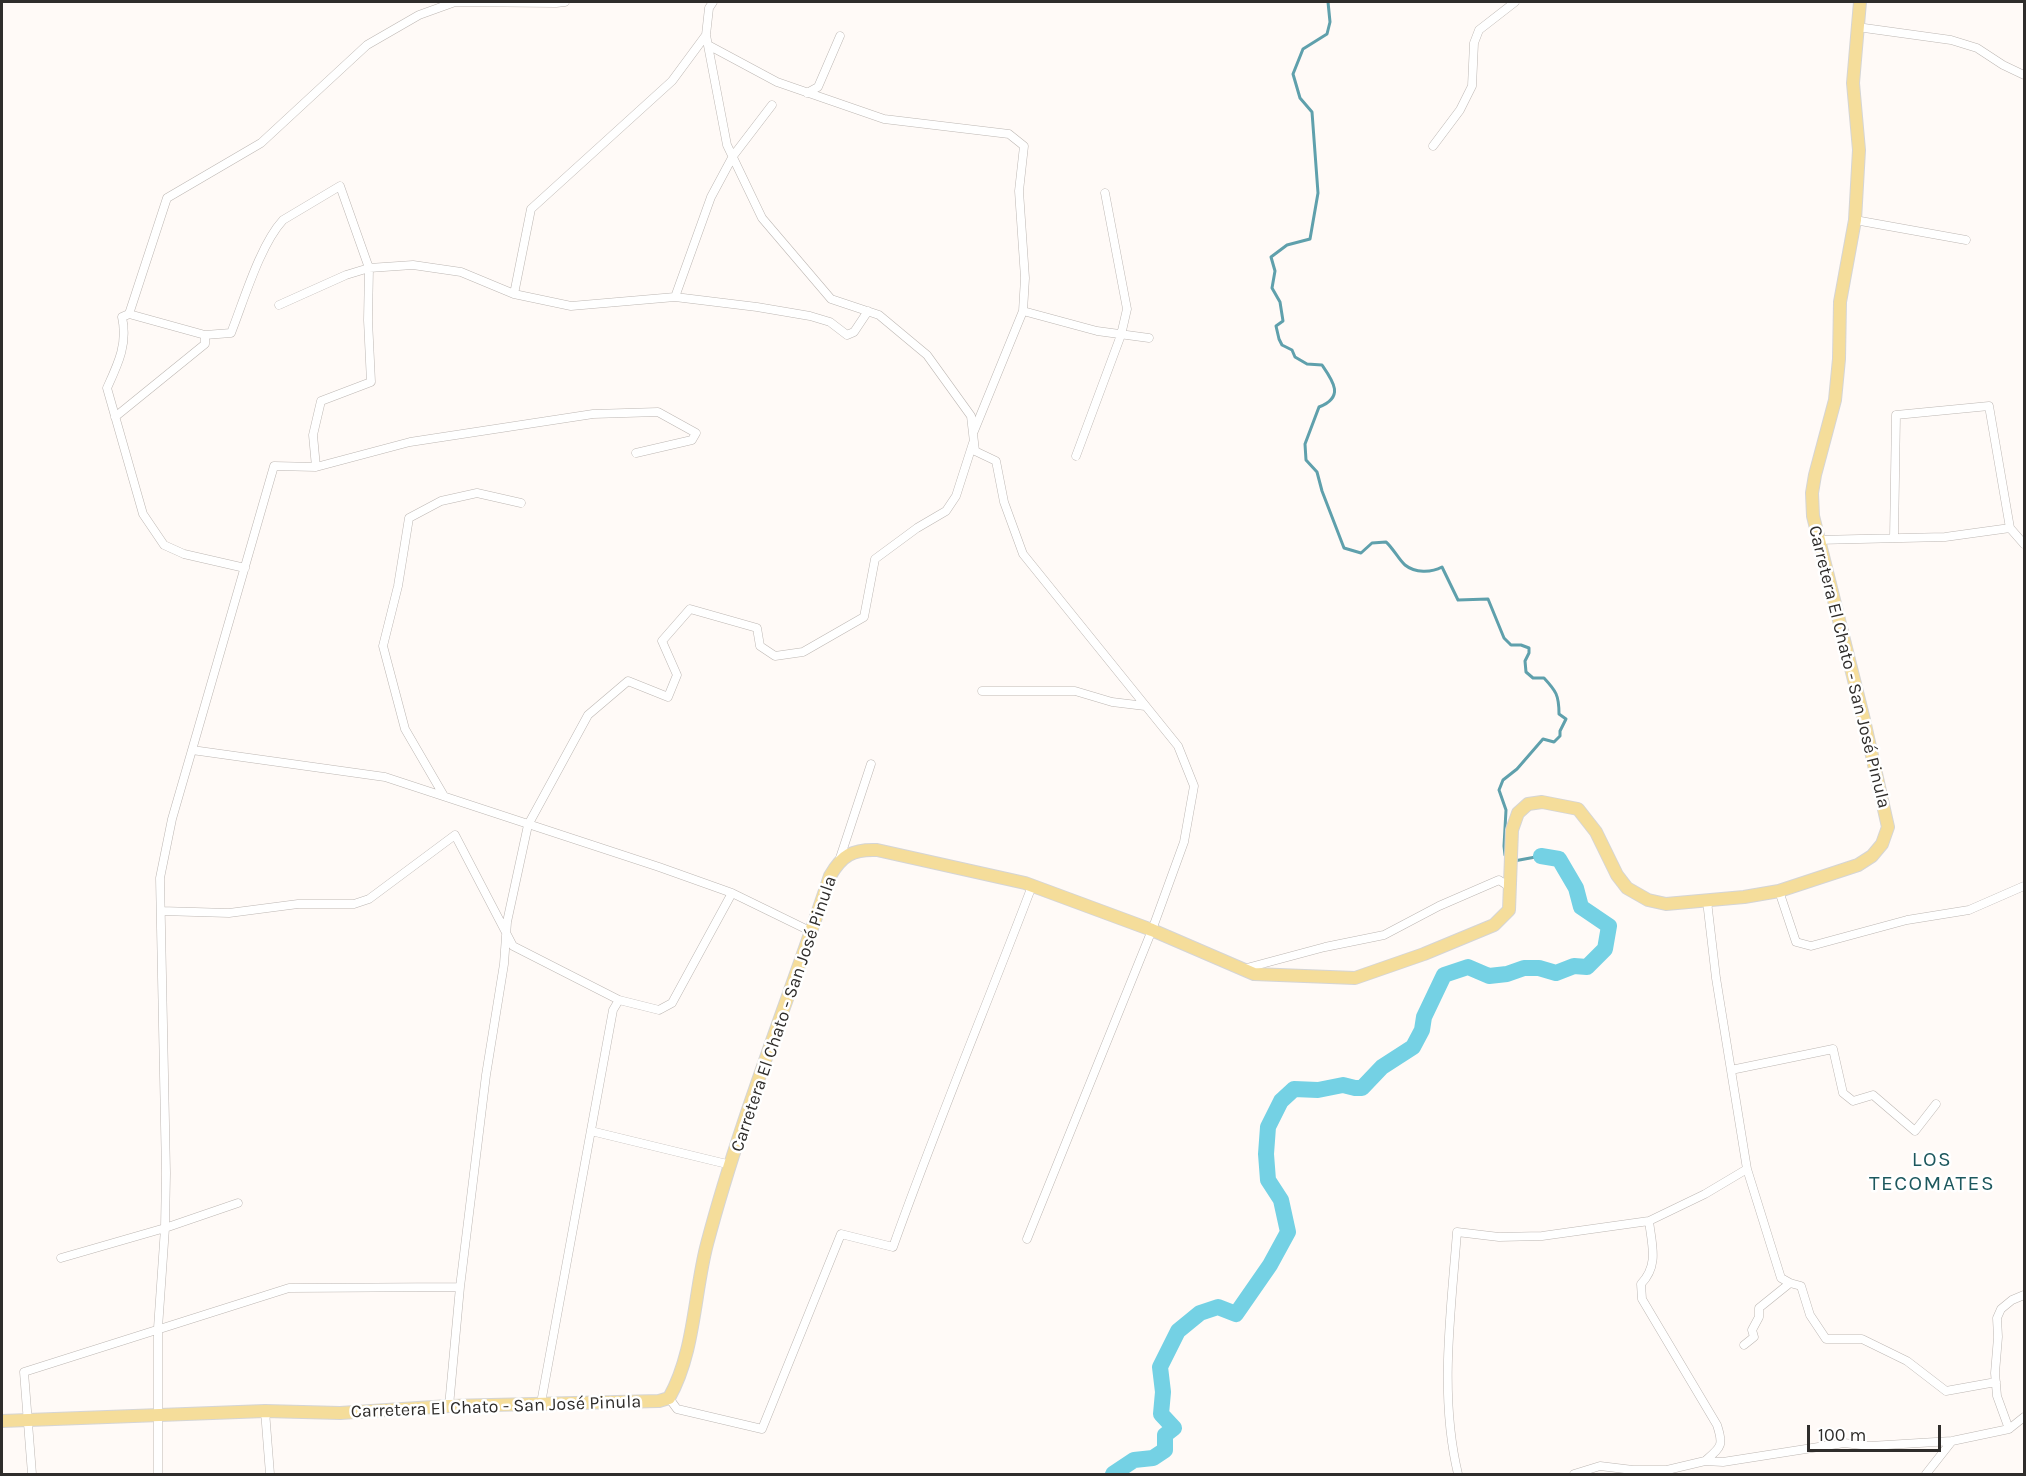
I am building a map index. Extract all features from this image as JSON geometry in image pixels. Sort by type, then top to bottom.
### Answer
[{"type":"main road","name":"Carretera El Chato - San José Pinula","points":[[2,1421],[265,1411],[340,1413],[449,1406],[659,1401],[669,1398],[675,1389],[693,1326],[706,1245],[752,1097],[830,876],[838,861],[854,852],[877,850],[1032,886],[1152,930],[1254,974],[1355,978],[1494,926],[1509,910],[1512,830],[1518,813],[1528,804],[1542,802],[1578,809],[1596,832],[1617,875],[1627,888],[1648,900],[1666,904],[1744,897],[1779,891],[1858,865],[1872,856],[1882,844],[1888,827],[1864,720],[1812,516],[1812,493],[1835,400],[1839,359],[1840,302],[1855,220],[1859,150],[1852,83],[1860,2]]},
{"type":"street","points":[[129,314],[167,198],[261,143],[367,45],[418,15],[455,2],[565,2]]},
{"type":"street","points":[[713,2],[706,35],[728,145],[762,218],[831,299],[879,315],[927,355],[971,416],[975,451],[996,460],[1004,502],[1023,554],[1178,746],[1194,786],[1184,842],[1152,930],[1027,1239]]},
{"type":"street","points":[[1433,146],[1460,110],[1472,86],[1474,43],[1479,30],[1515,2]]},
{"type":"street","points":[[1857,27],[1951,40],[1977,48],[2003,65],[2025,75]]},
{"type":"street","points":[[514,294],[531,209],[672,81],[706,35]]},
{"type":"street","points":[[807,93],[818,87],[840,36]]},
{"type":"street","points":[[449,1406],[460,1287],[486,1075],[504,964],[507,922],[528,825],[588,715],[628,681],[668,697],[677,675],[662,640],[690,609],[757,628],[760,646],[775,656],[802,652],[864,617],[875,559],[917,528],[946,511],[956,496],[973,436],[1023,310],[1025,278],[1019,191],[1024,146],[1009,134],[884,119],[777,82],[708,45]]},
{"type":"street","points":[[675,297],[711,196],[733,156],[772,105]]},
{"type":"street","points":[[245,568],[184,554],[164,545],[143,514],[106,388],[117,368],[126,334],[122,317],[129,314],[205,336],[231,333],[260,262],[278,226],[283,220],[340,186],[369,268],[368,320],[371,382],[321,402],[314,435],[316,467]]},
{"type":"street","points":[[1076,456],[1127,309],[1105,193]]},
{"type":"street","points":[[1855,220],[1966,240]]},
{"type":"street","points":[[279,305],[345,275],[369,268],[413,265],[461,272],[514,294],[570,306],[675,297],[810,316],[831,322],[847,335],[854,332],[868,311]]},
{"type":"street","points":[[1023,310],[1097,331],[1149,338]]},
{"type":"street","points":[[115,417],[206,344],[205,336]]},
{"type":"street","points":[[1894,538],[1896,415],[1989,406],[2010,528],[2025,544]]},
{"type":"street","points":[[158,1474],[158,1328],[165,1228],[160,878],[172,819],[274,466],[316,467],[410,442],[593,414],[658,412],[696,433],[692,440],[636,453]]},
{"type":"street","points":[[444,796],[405,729],[383,646],[398,586],[410,518],[441,501],[477,493],[521,503]]},
{"type":"street","points":[[1817,540],[1945,537],[2010,528]]},
{"type":"street","points":[[982,691],[1075,691],[1112,702],[1145,706]]},
{"type":"street","points":[[192,750],[385,777],[732,893],[812,932]]},
{"type":"street","points":[[838,861],[871,764]]},
{"type":"street","points":[[161,911],[229,914],[298,904],[354,904],[369,899],[455,835],[513,946],[619,999],[658,1010],[672,1003],[732,893]]},
{"type":"street","points":[[1242,969],[1325,947],[1384,935],[1439,906],[1499,880],[1511,882]]},
{"type":"street","points":[[669,1398],[677,1409],[762,1429],[842,1234],[893,1247],[925,1156],[960,1073],[1032,886]]},
{"type":"street","points":[[1779,891],[1796,942],[1811,946],[1907,920],[1969,910],[2025,886]]},
{"type":"street","points":[[1707,901],[1716,978],[1747,1169],[1781,1278],[1801,1286],[1810,1315],[1826,1338],[1862,1339],[1907,1361],[1946,1391],[1996,1382]]},
{"type":"street","points":[[542,1403],[612,1010],[619,999]]},
{"type":"street","points":[[1731,1070],[1833,1049],[1843,1093],[1853,1101],[1873,1095],[1915,1131],[1936,1104]]},
{"type":"street","points":[[591,1131],[731,1165]]},
{"type":"street","points":[[1458,1474],[1450,1438],[1448,1398],[1450,1323],[1457,1232],[1499,1237],[1542,1236],[1649,1221],[1705,1194],[1747,1169]]},
{"type":"street","points":[[61,1258],[165,1228],[238,1203]]},
{"type":"street","points":[[1649,1221],[1653,1256],[1650,1274],[1641,1284],[1642,1299],[1716,1425],[1722,1440],[1720,1448],[1705,1461]]},
{"type":"street","points":[[1744,1345],[1754,1337],[1752,1330],[1759,1317],[1759,1308],[1790,1283]]},
{"type":"street","points":[[32,1474],[24,1371],[290,1288],[460,1287]]},
{"type":"street","points":[[2009,1429],[1997,1396],[1997,1318],[2001,1309],[2012,1300],[2025,1295]]},
{"type":"street","points":[[265,1411],[270,1474]]},
{"type":"street","points":[[1574,1474],[1600,1466],[1672,1471],[1705,1461],[1724,1462],[1844,1443],[1870,1446],[1952,1441],[2009,1429],[2025,1417]]},
{"type":"street","points":[[1926,1474],[1952,1441]]},
{"type":"waterway","points":[[1328,2],[1330,22],[1327,34],[1303,49],[1293,74],[1300,98],[1312,112],[1318,193],[1310,239],[1287,245],[1271,257],[1275,271],[1272,288],[1280,302],[1283,321],[1276,326],[1282,345],[1292,350],[1295,357],[1307,364],[1322,365],[1333,383],[1334,394],[1327,403],[1319,407],[1305,444],[1306,460],[1317,472],[1344,548],[1361,553],[1372,543],[1386,542],[1403,563],[1413,570],[1433,570],[1442,567],[1458,600],[1488,599],[1504,638],[1511,645],[1529,648],[1525,661],[1526,672],[1533,678],[1544,678],[1556,694],[1559,714],[1566,719],[1560,736],[1554,742],[1543,739],[1517,769],[1503,780],[1499,790],[1506,810],[1505,855]]},
{"type":"waterway","points":[[1514,861],[1541,856]]},
{"type":"waterway","points":[[1113,1474],[1134,1460],[1153,1458],[1165,1450],[1165,1435],[1174,1428],[1161,1414],[1163,1392],[1160,1367],[1178,1331],[1200,1313],[1218,1307],[1236,1314],[1270,1265],[1288,1232],[1281,1200],[1268,1180],[1266,1154],[1268,1127],[1281,1101],[1294,1089],[1318,1090],[1343,1085],[1362,1088],[1382,1067],[1413,1047],[1444,975],[1468,967],[1489,976],[1507,974],[1524,968],[1539,968],[1556,973],[1574,966],[1587,967],[1605,949],[1609,926],[1581,907],[1576,888],[1559,859],[1541,856]]},
{"type":"district","name":"LOS TECOMATES","points":[[1932,1172]]}]
